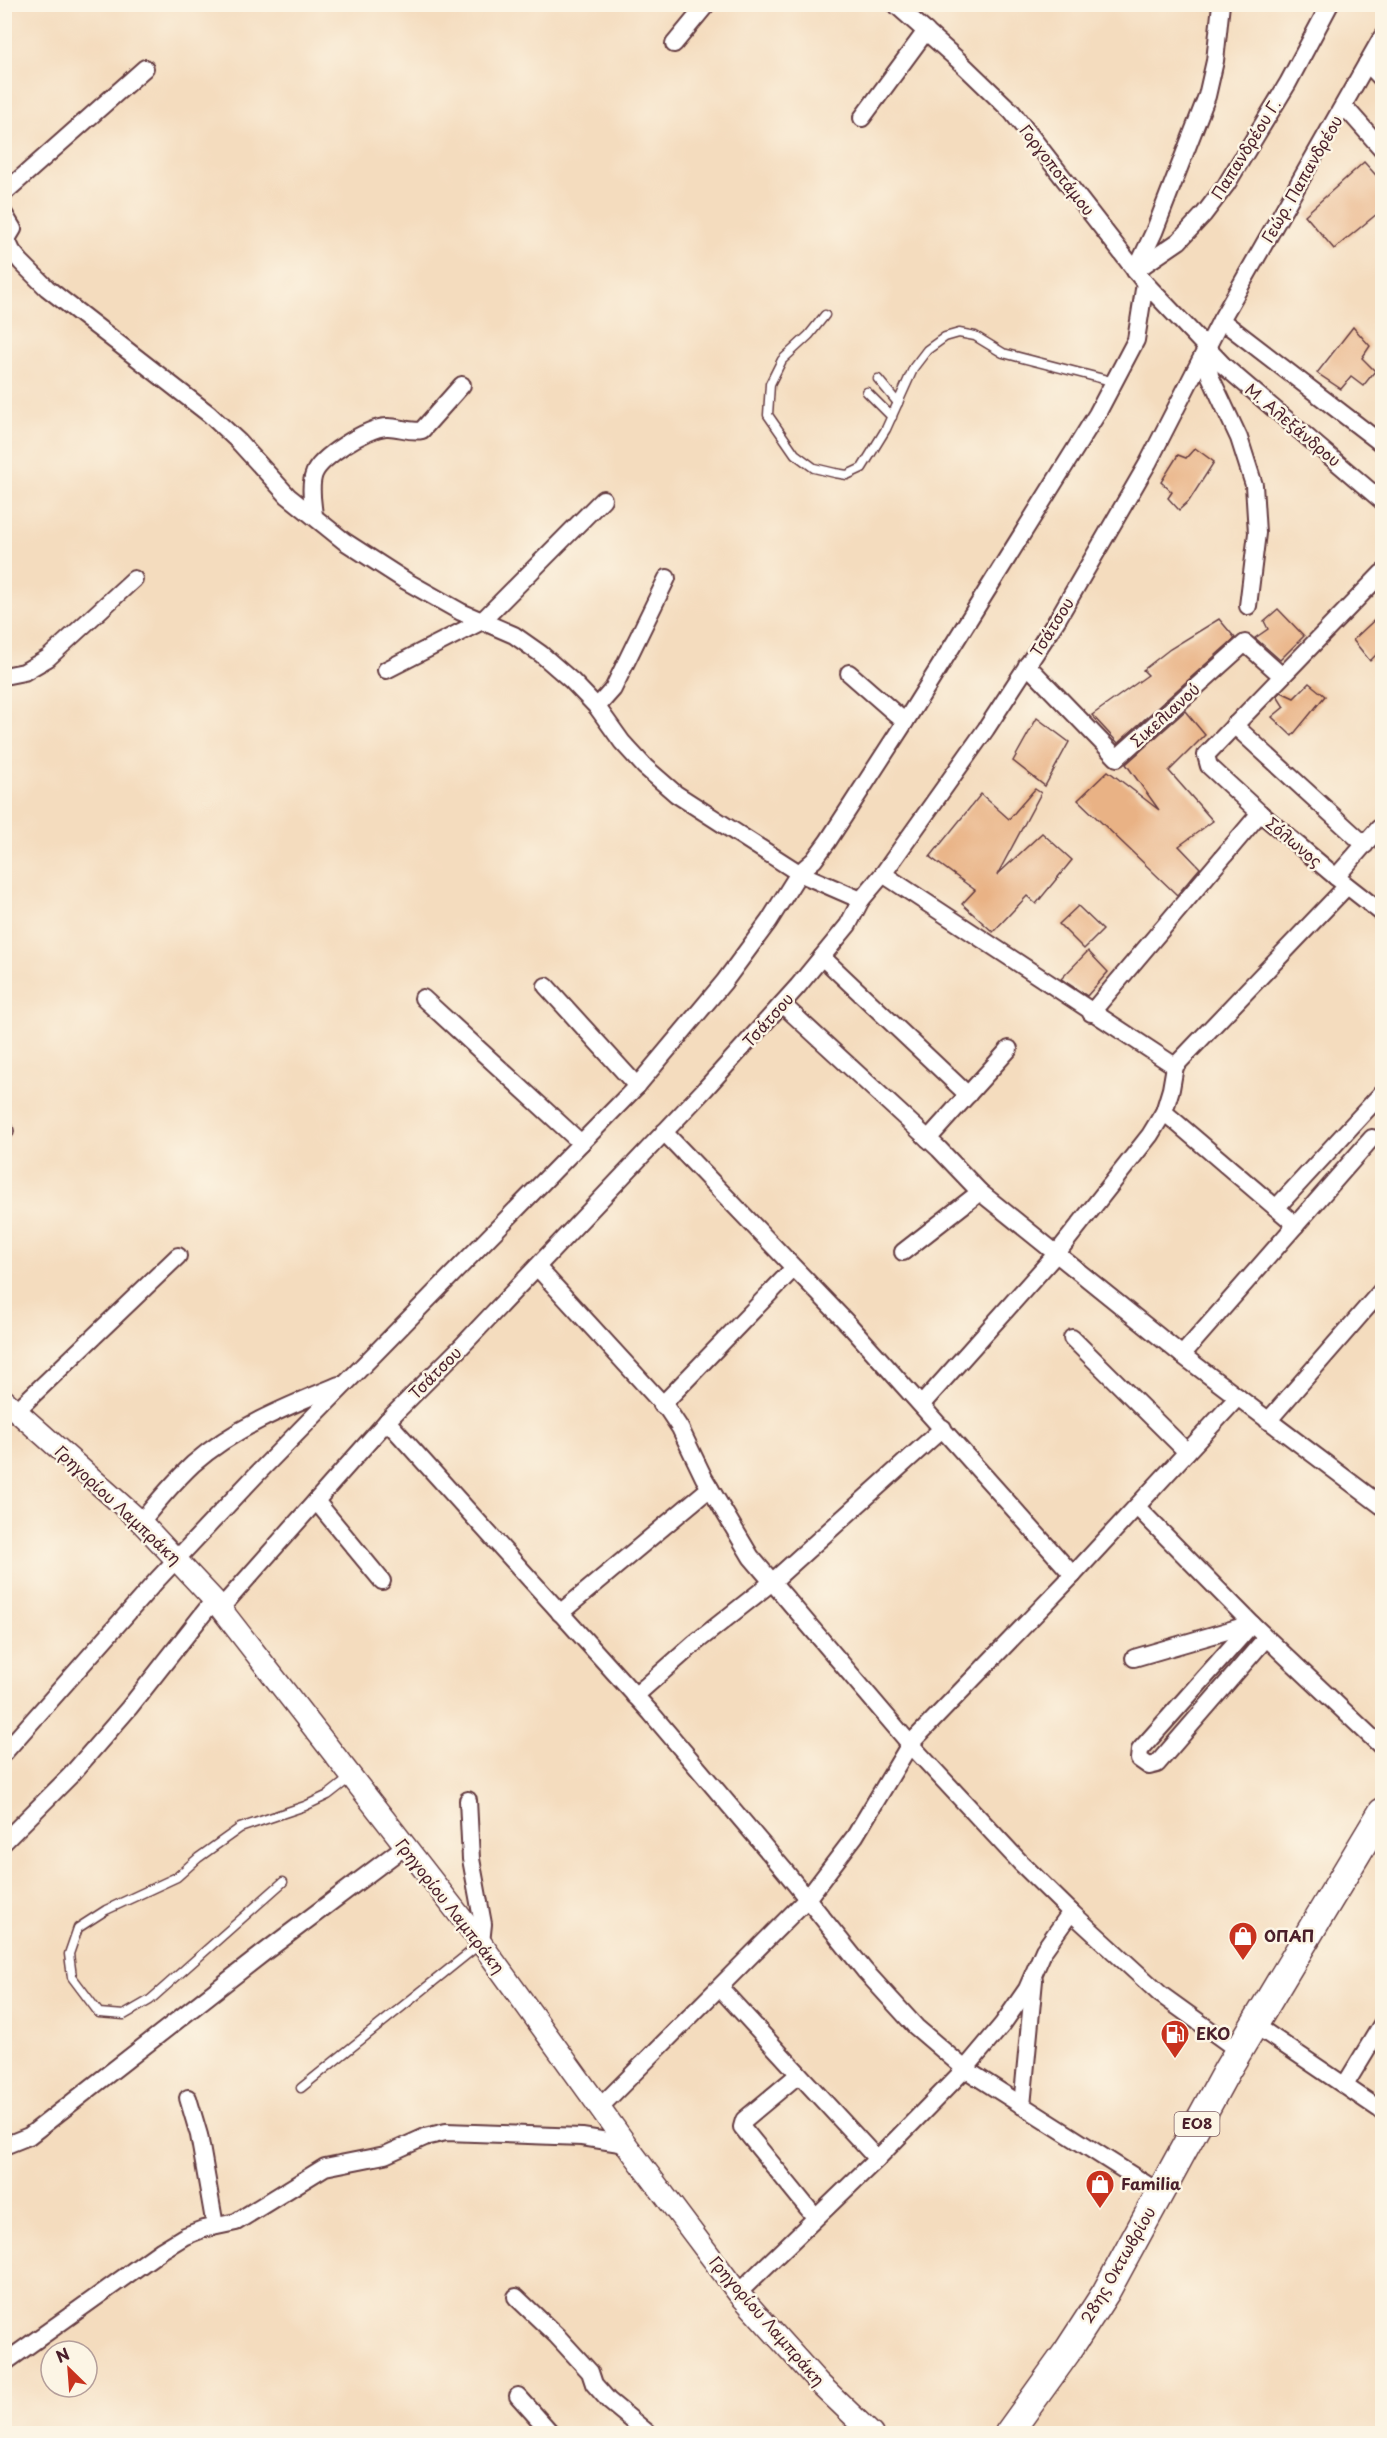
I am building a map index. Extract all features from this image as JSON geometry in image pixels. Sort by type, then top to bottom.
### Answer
[{"type":"main road","name":"28ης Οκτωβρίου","points":[[1008,2433],[1067,2352],[1106,2292],[1239,2051],[1383,1812]]},
{"type":"street","points":[[674,44],[707,4]]},
{"type":"street","name":"Γοργοποτάμου","points":[[895,4],[1012,112],[1140,277],[1207,347]]},
{"type":"street","points":[[4,1753],[176,1559],[637,1086],[724,982],[769,921],[799,873],[814,860],[828,841],[1050,492],[1115,382],[1136,340],[1140,277],[1154,232],[1208,96],[1215,61],[1221,4]]},
{"type":"street","name":"Παπανδρέου Γ.","points":[[1140,277],[1179,241],[1226,185],[1288,83],[1330,4]]},
{"type":"street","points":[[862,118],[926,31]]},
{"type":"street","name":"Γεώρ. Παπανδρέου","points":[[1207,347],[1383,37]]},
{"type":"street","points":[[1367,63],[1383,79]]},
{"type":"street","points":[[4,193],[146,68]]},
{"type":"street","points":[[1344,106],[1383,149]]},
{"type":"street","points":[[4,214],[13,230],[6,242],[21,262],[47,288],[209,414],[238,441],[288,496],[367,558],[461,612],[514,635],[541,654],[597,707],[622,742],[645,767],[676,794],[799,873],[861,900]]},
{"type":"street","points":[[1221,320],[1383,444]]},
{"type":"street","points":[[1207,347],[1210,376],[1239,438],[1254,485],[1257,533],[1248,606]]},
{"type":"street","name":"Μ. Αλεξάνδρου","points":[[1207,347],[1224,366],[1274,410],[1383,501]]},
{"type":"street","name":"Τσάτσου","points":[[4,1842],[70,1776],[217,1605],[316,1501],[387,1421],[537,1267],[782,1004],[848,925],[861,900],[883,874],[986,729],[1057,620],[1148,463],[1207,347]]},
{"type":"street","points":[[315,516],[313,476],[317,468],[327,459],[349,442],[384,427],[402,428],[414,432],[422,430],[462,385]]},
{"type":"street","points":[[386,670],[482,621],[603,499]]},
{"type":"street","points":[[1365,845],[1234,725],[1383,573]]},
{"type":"street","points":[[597,707],[613,689],[667,578]]},
{"type":"street","points":[[4,676],[24,672],[48,658],[134,579]]},
{"type":"street","name":"Σικελιανού","points":[[1027,665],[1117,758],[1245,643],[1282,676]]},
{"type":"street","points":[[849,673],[905,722]]},
{"type":"street","name":"Σόλωνος","points":[[1234,725],[1206,755],[1209,766],[1260,813],[1383,913]]},
{"type":"street","points":[[1091,1013],[1260,813]]},
{"type":"street","points":[[922,1404],[1057,1253],[1150,1135],[1164,1112],[1175,1066],[1342,881],[1379,828]]},
{"type":"street","points":[[883,874],[1091,1013],[1175,1066]]},
{"type":"street","points":[[822,957],[968,1095]]},
{"type":"street","points":[[546,986],[637,1086]]},
{"type":"street","points":[[423,998],[581,1143]]},
{"type":"street","points":[[782,1004],[928,1139],[980,1192],[1182,1355],[1383,1506]]},
{"type":"street","points":[[928,1139],[1009,1049]]},
{"type":"street","points":[[1276,1208],[1383,1093]]},
{"type":"street","points":[[1164,1112],[1296,1225]]},
{"type":"street","points":[[1182,1355],[1296,1225],[1377,1142],[1355,1122]]},
{"type":"street","points":[[664,1132],[851,1327],[1074,1575]]},
{"type":"street","points":[[903,1252],[980,1192]]},
{"type":"street","points":[[10,1406],[178,1256]]},
{"type":"street","points":[[537,1267],[668,1410],[751,1557],[910,1744],[1020,1862],[1071,1912],[1160,1994],[1239,2051]]},
{"type":"street","points":[[662,1406],[794,1269]]},
{"type":"street","points":[[1268,1420],[1383,1290]]},
{"type":"street","points":[[1072,1338],[1186,1452]]},
{"type":"street","points":[[141,1522],[174,1482],[195,1462],[225,1441],[260,1419],[347,1381]]},
{"type":"street","points":[[600,2107],[807,1899],[855,1836],[910,1744],[1074,1575],[1238,1397]]},
{"type":"street","name":"Γρηγορίου Λαμπράκη","points":[[10,1406],[141,1522],[217,1605],[481,1943],[626,2144],[738,2293],[805,2368],[872,2433]]},
{"type":"street","points":[[387,1421],[635,1696],[865,1971],[909,2019],[965,2069],[1160,2193]]},
{"type":"street","points":[[635,1696],[695,1643],[771,1583],[943,1428]]},
{"type":"street","points":[[560,1613],[710,1488]]},
{"type":"street","points":[[316,1501],[382,1581]]},
{"type":"street","points":[[1137,1507],[1266,1638],[1383,1747]]},
{"type":"street","points":[[1252,1624],[1140,1750],[1139,1759],[1149,1766],[1157,1764],[1266,1638]]},
{"type":"street","points":[[1134,1658],[1252,1624]]},
{"type":"street","points":[[468,1800],[471,1859],[483,1924],[481,1943]]},
{"type":"street","points":[[4,2146],[29,2136],[266,1951],[404,1847]]},
{"type":"street","points":[[738,2293],[877,2159],[965,2069],[1002,2025],[1027,1989],[1044,1950],[1071,1912]]},
{"type":"street","points":[[1022,2106],[1035,1970]]},
{"type":"street","points":[[720,1988],[877,2159]]},
{"type":"street","points":[[1345,2085],[1383,2024]]},
{"type":"street","points":[[1255,2025],[1383,2110]]},
{"type":"street","points":[[798,2074],[744,2120],[742,2127],[815,2217]]},
{"type":"street","points":[[188,2098],[199,2136],[215,2226]]},
{"type":"street","points":[[4,2363],[162,2250],[185,2236],[236,2222],[325,2167],[385,2155],[425,2137],[446,2132],[582,2137],[626,2144]]},
{"type":"street","points":[[516,2297],[590,2372],[594,2384],[609,2401],[649,2433]]},
{"type":"street","points":[[518,2396],[552,2433]]},
{"type":"lane","points":[[825,315],[809,335],[782,360],[770,384],[768,415],[795,454],[814,468],[848,475],[862,468],[892,417],[914,367],[927,350],[945,337],[959,333],[975,336],[1003,353],[1115,382]]},
{"type":"lane","points":[[878,379],[898,403]]},
{"type":"lane","points":[[867,392],[892,417]]},
{"type":"lane","points":[[283,1882],[150,2000],[124,2015],[99,2013],[72,1977],[69,1954],[78,1928],[106,1910],[177,1877],[198,1858],[240,1828],[305,1806],[328,1795],[351,1776]]},
{"type":"lane","points":[[301,2088],[481,1943]]},
{"type":"path","points":[[1275,2433],[1302,2433]]},
{"type":"building","points":[[1364,162],[1383,183],[1383,209],[1334,249],[1305,215]]},
{"type":"building","points":[[1353,327],[1370,346],[1362,358],[1375,371],[1363,386],[1351,377],[1341,389],[1317,373]]},
{"type":"building","points":[[1195,448],[1214,462],[1189,501],[1179,510],[1168,498],[1172,492],[1161,482],[1178,455],[1186,458]]},
{"type":"building","points":[[1278,609],[1304,636],[1280,660],[1255,638],[1268,629],[1264,621]]},
{"type":"building","points":[[1383,612],[1383,648],[1370,661],[1353,640]]},
{"type":"building","points":[[1219,619],[1235,638],[1118,743],[1092,715],[1148,675],[1143,670],[1170,649]]},
{"type":"building","points":[[1309,683],[1325,696],[1292,736],[1272,717],[1284,707],[1277,696],[1281,692],[1294,698]]},
{"type":"building","points":[[1185,711],[1205,735],[1169,771],[1213,821],[1179,846],[1200,868],[1177,895],[1078,800],[1108,771],[1159,810],[1126,764]]},
{"type":"building","points":[[1037,718],[1069,742],[1045,786],[1013,761]]},
{"type":"building","points":[[1035,789],[1041,793],[997,875],[1042,833],[1072,860],[1036,904],[1027,896],[993,932],[962,904],[975,890],[930,857],[981,794],[1009,819]]},
{"type":"building","points":[[1078,906],[1103,930],[1084,949],[1059,924]]},
{"type":"building","points":[[1088,951],[1108,972],[1087,996],[1061,979]]},
{"type":"place","name":"ΟΠΑΠ","points":[[1243,1962]]},
{"type":"place","name":"EKO","points":[[1175,2060]]},
{"type":"place","name":"Familia","points":[[1100,2210]]}]
